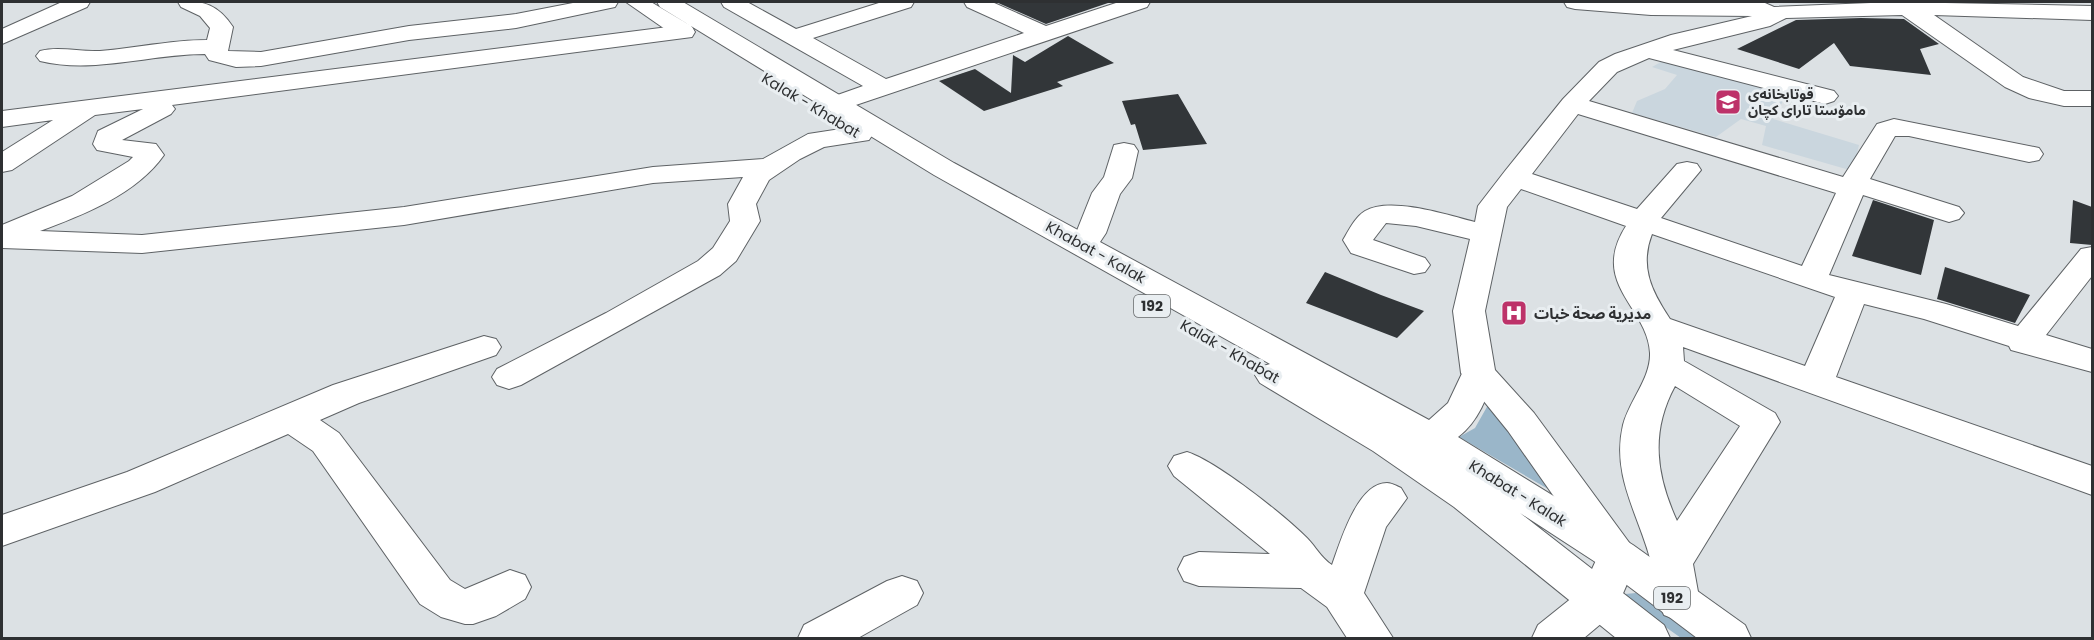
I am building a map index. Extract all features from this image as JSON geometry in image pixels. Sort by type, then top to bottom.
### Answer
[{"type":"street","points":[[2,37],[79,2]]},
{"type":"street","points":[[189,2],[208,11],[222,27],[217,54],[236,60],[261,59],[408,33],[516,21],[607,2]]},
{"type":"street","name":"Kalak - Khabat","points":[[637,2],[684,32],[1406,454],[1497,517],[1648,639]]},
{"type":"street","name":"Khabat - Kalak","points":[[668,2],[944,169],[1430,437],[1618,556]]},
{"type":"street","points":[[732,2],[884,88]]},
{"type":"street","points":[[794,37],[903,2]]},
{"type":"street","points":[[975,2],[1045,34]]},
{"type":"street","points":[[838,103],[1139,2]]},
{"type":"street","points":[[1575,2],[1651,8],[1757,9],[1901,5],[2092,13]]},
{"type":"street","points":[[1716,2],[1757,9]]},
{"type":"street","points":[[1901,5],[2010,82],[2049,96],[2089,100]]},
{"type":"street","points":[[1430,437],[1455,422],[1466,405],[1478,373],[1468,311],[1493,206],[1572,104],[1608,67],[1647,50],[1752,24],[1792,7]]},
{"type":"street","points":[[2,119],[684,32]]},
{"type":"street","points":[[48,56],[99,58],[176,47],[217,47]]},
{"type":"street","points":[[1647,50],[1825,96]]},
{"type":"street","points":[[2,234],[32,226],[65,211],[140,168],[150,155],[146,150],[113,147],[106,144],[107,136],[194,95]]},
{"type":"street","points":[[1572,104],[1949,213]]},
{"type":"street","points":[[2,164],[88,109]]},
{"type":"street","points":[[1811,280],[1854,187],[1885,130],[1894,126],[2029,154]]},
{"type":"street","points":[[509,376],[618,320],[709,268],[734,242],[746,220],[742,204],[758,175],[790,153],[817,140],[860,134]]},
{"type":"street","points":[[1083,245],[1091,233],[1107,194],[1118,178],[1124,151]]},
{"type":"street","points":[[2,239],[142,244],[404,216],[653,175],[770,167]]},
{"type":"street","points":[[1679,603],[1672,562],[1640,478],[1639,441],[1648,404],[1668,367],[1667,348],[1660,327],[1639,297],[1629,276],[1629,258],[1641,221],[1687,170]]},
{"type":"street","points":[[1515,177],[1811,280],[1934,311],[2023,342],[2092,361]]},
{"type":"street","points":[[1413,265],[1362,248],[1358,240],[1370,221],[1380,215],[1399,215],[1486,234]]},
{"type":"street","points":[[2023,342],[2092,256]]},
{"type":"street","points":[[1816,383],[1853,291]]},
{"type":"street","points":[[1660,327],[2092,481]]},
{"type":"street","points":[[2,531],[141,482],[346,394],[484,347]]},
{"type":"street","points":[[1668,367],[1762,422],[1672,562]]},
{"type":"street","points":[[1478,373],[1521,422],[1618,556],[1600,600],[1554,639]]},
{"type":"street","points":[[291,418],[326,442],[435,592],[453,606],[471,608],[510,587]]},
{"type":"street","points":[[1187,466],[1214,484],[1293,550],[1326,584],[1371,639]]},
{"type":"street","points":[[1326,584],[1368,521],[1387,498]]},
{"type":"street","name":"192","points":[[1618,556],[1729,639]]},
{"type":"street","points":[[1199,569],[1326,584]]},
{"type":"street","points":[[820,639],[902,593]]},
{"type":"shaded area","points":[[1668,58],[1782,88],[1778,99],[1783,101],[1773,119],[1859,145],[1853,171],[1762,145],[1766,126],[1741,119],[1716,137],[1632,113],[1637,101],[1665,89],[1677,75],[1652,67]]},
{"type":"shaded area","points":[[1488,405],[1508,426],[1555,493],[1459,437],[1475,428]]},
{"type":"shaded area","points":[[1636,593],[1700,638],[1681,638],[1626,599],[1625,594]]},
{"type":"building","points":[[996,2],[1107,2],[1108,3],[1046,24]]},
{"type":"building","points":[[1904,19],[1939,44],[1920,49],[1931,75],[1850,66],[1834,43],[1799,69],[1737,49],[1796,20]]},
{"type":"building","points":[[1068,36],[1114,63],[1057,82],[1063,86],[984,111],[939,81],[975,69],[1011,93],[1013,55],[1025,62]]},
{"type":"building","points":[[1178,94],[1207,144],[1143,150],[1135,124],[1131,125],[1122,101]]},
{"type":"building","points":[[1873,200],[1934,220],[1921,275],[1852,256]]},
{"type":"building","points":[[2073,200],[2092,207],[2092,245],[2070,243]]},
{"type":"building","points":[[1945,267],[2030,295],[2015,323],[1937,299]]},
{"type":"building","points":[[1325,272],[1424,311],[1397,338],[1306,303]]},
{"type":"place","name":"قوتابخانەی مامۆستا تارای کچان","points":[[1728,102]]},
{"type":"place","name":"مديرية صحة خبات","points":[[1514,313]]}]
